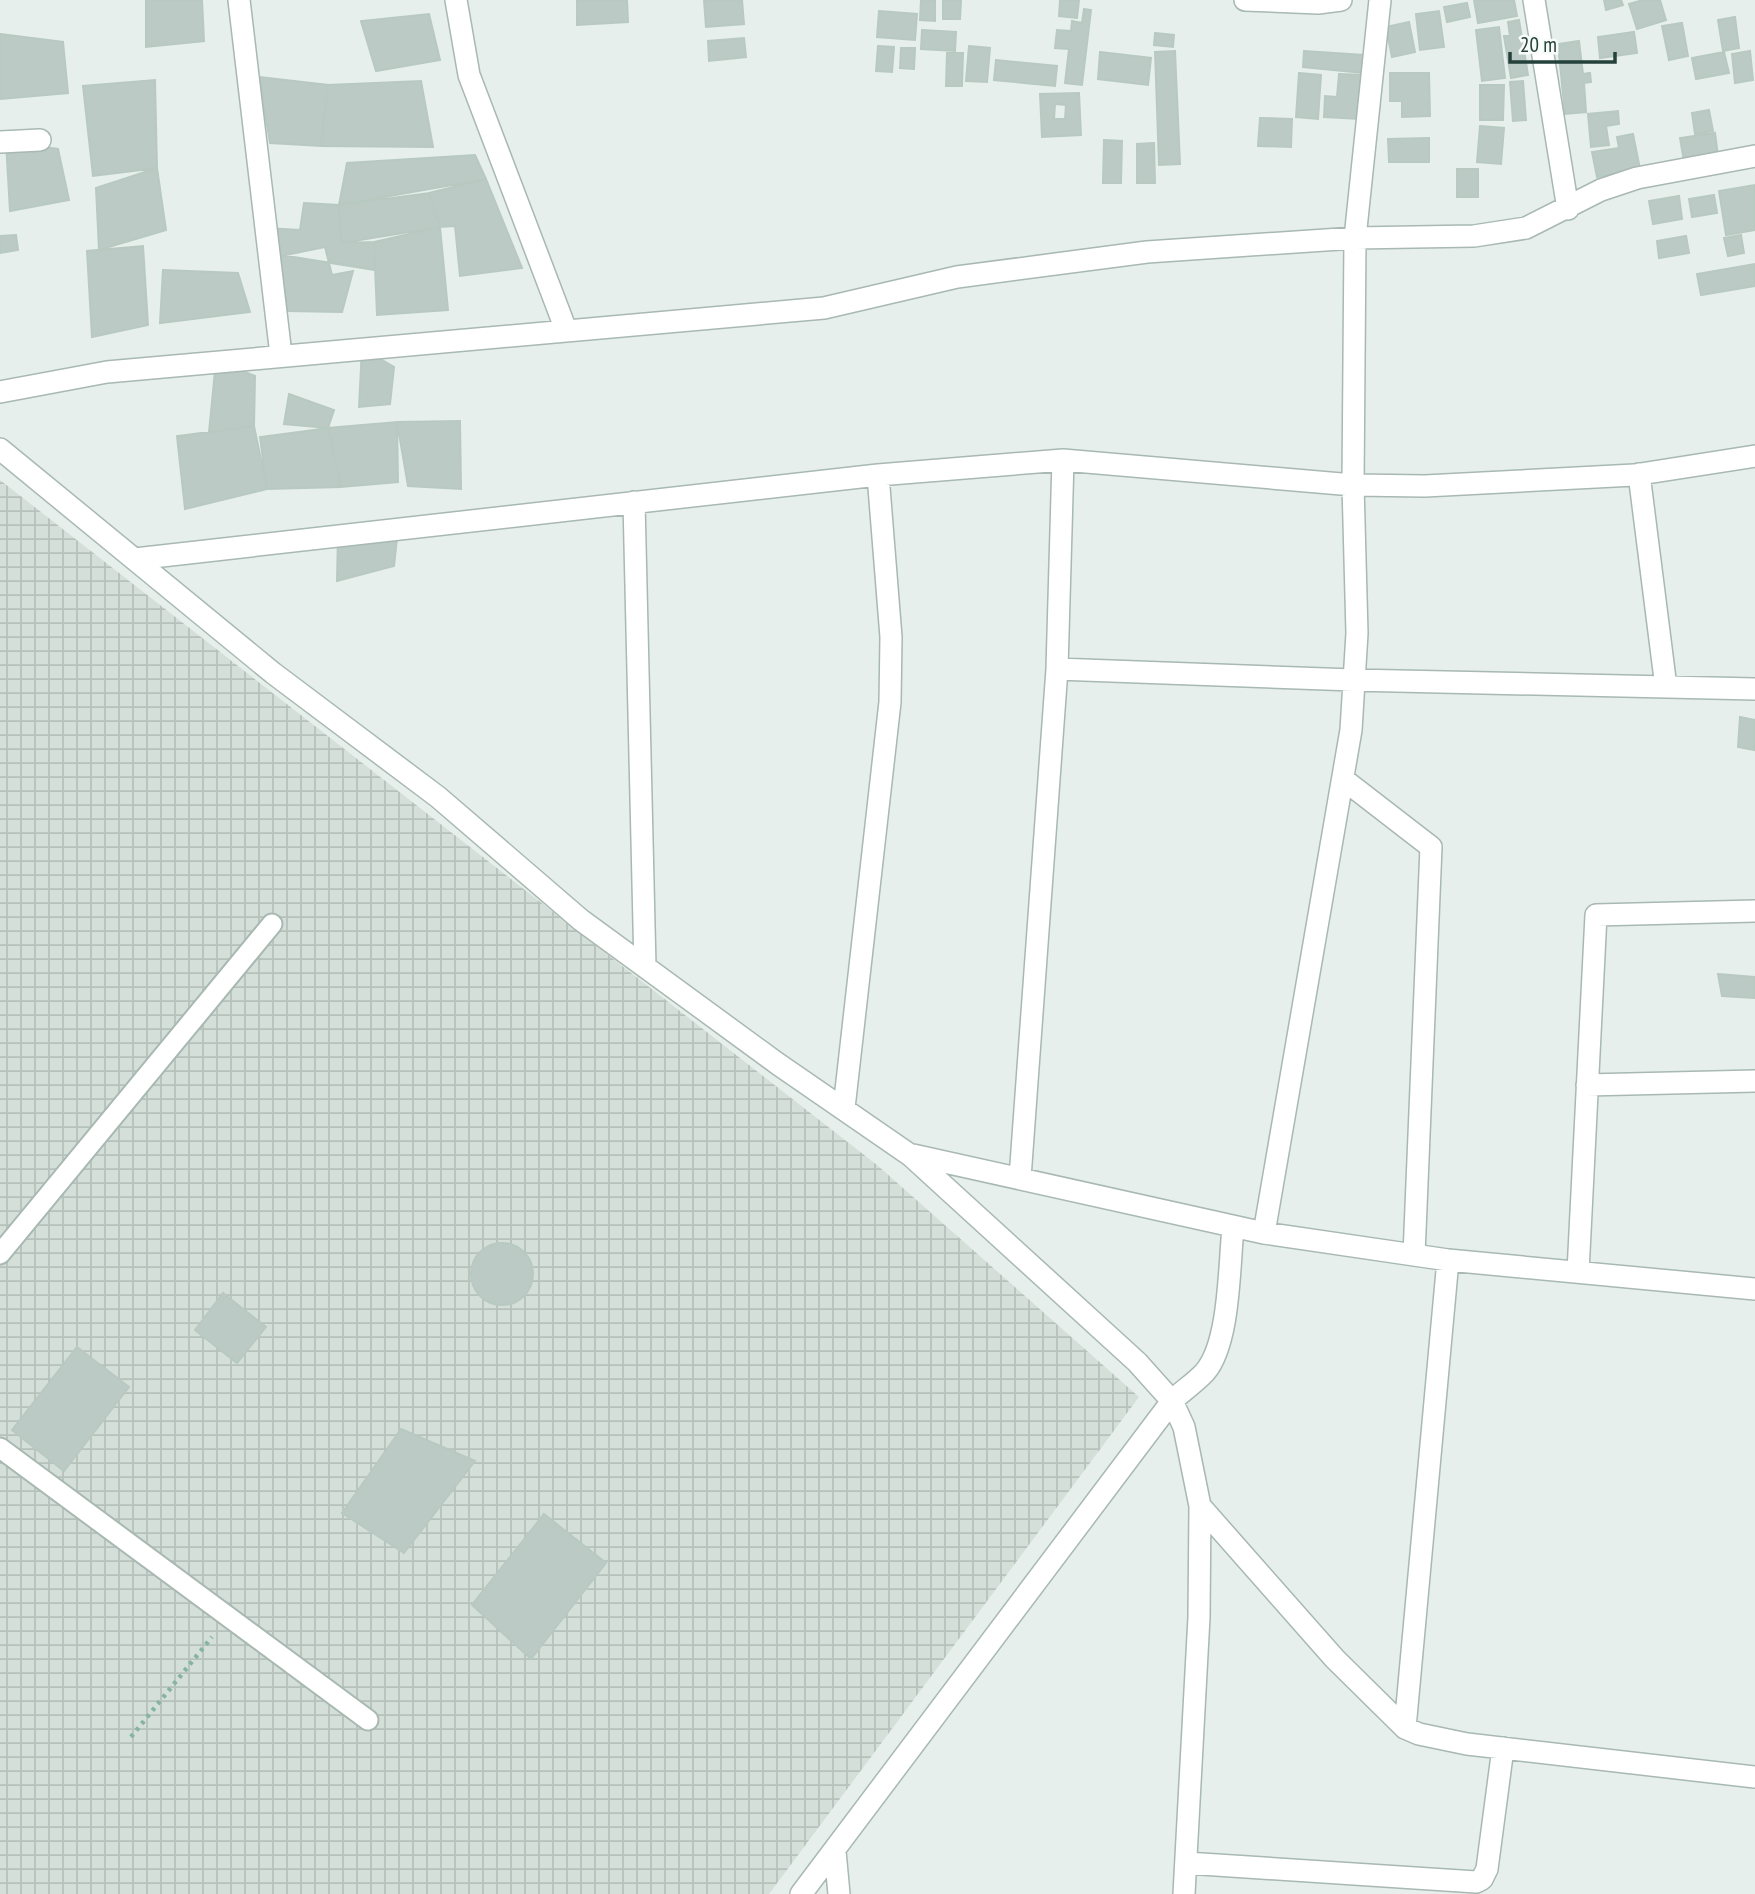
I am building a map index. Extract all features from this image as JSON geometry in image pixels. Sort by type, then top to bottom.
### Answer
[{"type":"street","points":[[239,0],[281,355]]},
{"type":"street","points":[[456,0],[469,75],[566,330]]},
{"type":"street","points":[[1245,0],[1318,4],[1341,0]]},
{"type":"street","points":[[1264,1233],[1352,730],[1357,633],[1353,485],[1356,238],[1380,0]]},
{"type":"street","points":[[1534,0],[1568,209]]},
{"type":"street","points":[[0,142],[40,140]]},
{"type":"street","points":[[0,392],[107,372],[824,308],[957,277],[1147,252],[1356,238],[1487,234],[1526,228],[1601,190],[1637,178],[1755,156]]},
{"type":"street","points":[[0,449],[273,673],[438,797],[581,920],[778,1064],[911,1155],[1137,1362],[1172,1401],[1184,1427],[1200,1506],[1199,1617],[1184,1894]]},
{"type":"street","points":[[135,559],[878,475],[1063,460],[1353,485],[1424,486],[1639,474],[1755,456]]},
{"type":"street","points":[[1020,1178],[1057,669],[1063,460]]},
{"type":"street","points":[[1639,474],[1666,687]]},
{"type":"street","points":[[844,1108],[890,702],[891,637],[878,475]]},
{"type":"street","points":[[634,502],[645,967]]},
{"type":"street","points":[[1057,669],[1353,680],[1755,689]]},
{"type":"street","points":[[1342,779],[1431,847],[1414,1255]]},
{"type":"street","points":[[1578,1272],[1596,915],[1755,911]]},
{"type":"street","points":[[1587,1085],[1755,1081]]},
{"type":"street","points":[[911,1155],[1264,1233],[1448,1260],[1755,1289]]},
{"type":"street","points":[[801,1894],[1172,1401],[1205,1372],[1213,1360],[1221,1334],[1233,1228]]},
{"type":"street","points":[[1405,1728],[1448,1260]]},
{"type":"street","points":[[1200,1506],[1335,1659],[1405,1728],[1419,1734],[1503,1748],[1755,1777]]},
{"type":"street","points":[[1186,1863],[1476,1882],[1487,1870],[1503,1748]]},
{"type":"street","points":[[835,1851],[839,1894]]},
{"type":"lane","points":[[0,1254],[272,924]]},
{"type":"lane","points":[[0,1448],[368,1720]]},
{"type":"path","points":[[131,1737],[228,1617]]},
{"type":"shaded area","points":[[0,480],[877,1165],[1139,1397],[769,1894],[0,1894]]},
{"type":"building","points":[[146,0],[202,0],[204,41],[146,47]]},
{"type":"building","points":[[577,0],[627,0],[628,22],[577,25]]},
{"type":"building","points":[[704,0],[742,0],[744,24],[706,27]]},
{"type":"building","points":[[921,0],[935,0],[935,21],[920,20]]},
{"type":"building","points":[[943,0],[961,0],[960,19],[943,19]]},
{"type":"building","points":[[1060,0],[1079,0],[1077,18],[1059,16]]},
{"type":"building","points":[[1474,0],[1514,0],[1517,16],[1478,23]]},
{"type":"building","points":[[1604,0],[1621,0],[1623,5],[1606,10]]},
{"type":"building","points":[[1643,0],[1660,0],[1666,20],[1637,29],[1629,4]]},
{"type":"building","points":[[1467,3],[1470,17],[1447,22],[1444,7]]},
{"type":"building","points":[[1084,9],[1091,10],[1082,85],[1065,83],[1069,49],[1055,48],[1057,30],[1071,31],[1072,21],[1082,23]]},
{"type":"building","points":[[879,11],[917,14],[915,40],[877,37]]},
{"type":"building","points":[[1439,11],[1444,47],[1420,50],[1416,14]]},
{"type":"building","points":[[429,14],[440,60],[376,71],[361,21]]},
{"type":"building","points":[[1735,17],[1739,48],[1723,51],[1718,20]]},
{"type":"building","points":[[1519,20],[1528,75],[1511,78],[1504,36],[1510,36],[1508,22]]},
{"type":"building","points":[[1409,22],[1415,52],[1392,57],[1386,27]]},
{"type":"building","points":[[1682,23],[1688,56],[1669,60],[1662,26]]},
{"type":"building","points":[[1499,27],[1505,78],[1482,81],[1476,30]]},
{"type":"building","points":[[922,30],[956,32],[955,51],[921,49]]},
{"type":"building","points":[[1634,32],[1637,53],[1600,58],[1598,37]]},
{"type":"building","points":[[1155,33],[1174,35],[1173,47],[1154,45]]},
{"type":"building","points":[[0,34],[63,42],[68,93],[1,99]]},
{"type":"building","points":[[744,38],[746,57],[709,61],[708,41]]},
{"type":"building","points":[[1579,41],[1583,74],[1590,73],[1591,82],[1584,83],[1586,112],[1565,114],[1558,44]]},
{"type":"building","points":[[878,46],[894,47],[892,72],[876,71]]},
{"type":"building","points":[[969,46],[990,48],[987,82],[966,81]]},
{"type":"building","points":[[901,48],[915,48],[914,69],[900,68]]},
{"type":"building","points":[[1175,51],[1180,164],[1159,165],[1155,52]]},
{"type":"building","points":[[1304,51],[1364,55],[1363,73],[1303,67]]},
{"type":"building","points":[[1750,51],[1753,80],[1735,83],[1732,54]]},
{"type":"building","points":[[1100,52],[1151,58],[1148,85],[1098,79]]},
{"type":"building","points":[[1724,52],[1729,73],[1696,79],[1692,58]]},
{"type":"building","points":[[947,53],[963,53],[962,86],[946,86]]},
{"type":"building","points":[[996,60],[1057,66],[1055,86],[994,80]]},
{"type":"building","points":[[1299,73],[1321,75],[1318,119],[1296,117]]},
{"type":"building","points":[[1390,73],[1429,73],[1430,116],[1402,117],[1402,101],[1390,101]]},
{"type":"building","points":[[1339,74],[1362,75],[1360,119],[1324,117],[1325,96],[1337,97]]},
{"type":"building","points":[[259,77],[328,85],[321,146],[270,143]]},
{"type":"building","points":[[155,80],[157,168],[93,176],[83,86]]},
{"type":"building","points":[[421,81],[433,147],[321,146],[328,85]]},
{"type":"building","points":[[1523,81],[1526,120],[1513,121],[1510,82]]},
{"type":"building","points":[[1480,85],[1504,85],[1503,120],[1480,120]]},
{"type":"building","points":[[1079,93],[1081,135],[1042,137],[1040,94]],"holes":[[[1055,104],[1066,105],[1065,119],[1054,119]]]},
{"type":"building","points":[[1709,110],[1713,131],[1695,134],[1692,113]]},
{"type":"building","points":[[1618,111],[1619,124],[1606,126],[1609,145],[1591,147],[1588,114]]},
{"type":"building","points":[[1260,118],[1292,119],[1291,147],[1258,146]]},
{"type":"building","points":[[1480,126],[1504,128],[1501,164],[1477,162]]},
{"type":"building","points":[[1715,133],[1718,156],[1684,161],[1680,138]]},
{"type":"building","points":[[1633,134],[1640,169],[1597,177],[1592,152],[1619,148],[1617,137]]},
{"type":"building","points":[[1429,138],[1429,162],[1389,162],[1388,139]]},
{"type":"building","points":[[1104,140],[1122,141],[1121,183],[1103,183]]},
{"type":"building","points":[[6,142],[58,149],[69,200],[10,211]]},
{"type":"building","points":[[1154,143],[1155,183],[1137,183],[1137,144]]},
{"type":"building","points":[[475,155],[486,179],[339,205],[347,163]]},
{"type":"building","points":[[157,168],[166,230],[99,250],[96,188]]},
{"type":"building","points":[[1457,169],[1478,169],[1478,197],[1457,197]]},
{"type":"building","points":[[486,179],[522,268],[460,276],[455,226],[440,227],[429,193]]},
{"type":"building","points":[[1755,185],[1755,230],[1726,235],[1719,191]]},
{"type":"building","points":[[429,193],[440,227],[341,243],[339,205]]},
{"type":"building","points":[[1714,195],[1717,213],[1692,217],[1689,199]]},
{"type":"building","points":[[1679,196],[1682,219],[1653,224],[1649,201]]},
{"type":"building","points":[[304,203],[339,205],[341,243],[374,242],[375,270],[281,255],[268,228],[300,230]]},
{"type":"building","points":[[440,227],[448,310],[377,315],[374,242]]},
{"type":"building","points":[[16,235],[18,250],[0,253],[0,236]]},
{"type":"building","points":[[1741,235],[1744,253],[1728,256],[1724,238]]},
{"type":"building","points":[[1686,236],[1689,253],[1659,258],[1657,241]]},
{"type":"building","points":[[143,246],[148,325],[92,337],[87,251]]},
{"type":"building","points":[[325,247],[332,275],[353,271],[342,312],[287,311],[271,258]]},
{"type":"building","points":[[1755,264],[1755,286],[1701,295],[1697,274]]},
{"type":"building","points":[[163,270],[238,273],[250,312],[160,323]]},
{"type":"building","points":[[362,348],[394,367],[390,404],[359,407]]},
{"type":"building","points":[[216,361],[255,376],[254,426],[209,432]]},
{"type":"building","points":[[289,394],[334,410],[328,428],[284,424]]},
{"type":"building","points":[[460,421],[461,489],[408,486],[397,422]]},
{"type":"building","points":[[397,422],[398,482],[341,487],[328,428]]},
{"type":"building","points":[[254,426],[267,489],[185,509],[177,436]]},
{"type":"building","points":[[328,428],[341,487],[267,489],[260,437]]},
{"type":"building","points":[[398,529],[394,566],[337,581],[338,536]]},
{"type":"building","points":[[1740,717],[1755,720],[1754,750],[1738,747]]},
{"type":"building","points":[[1718,974],[1755,977],[1755,998],[1722,996]]},
{"type":"building","points":[[502,1243],[524,1252],[533,1274],[524,1296],[502,1305],[480,1296],[471,1274],[480,1252]]},
{"type":"building","points":[[223,1293],[266,1327],[237,1363],[195,1330]]},
{"type":"building","points":[[77,1347],[129,1387],[64,1471],[12,1430]]},
{"type":"building","points":[[401,1429],[475,1461],[404,1553],[342,1513]]},
{"type":"building","points":[[544,1514],[606,1563],[531,1659],[472,1605]]}]
